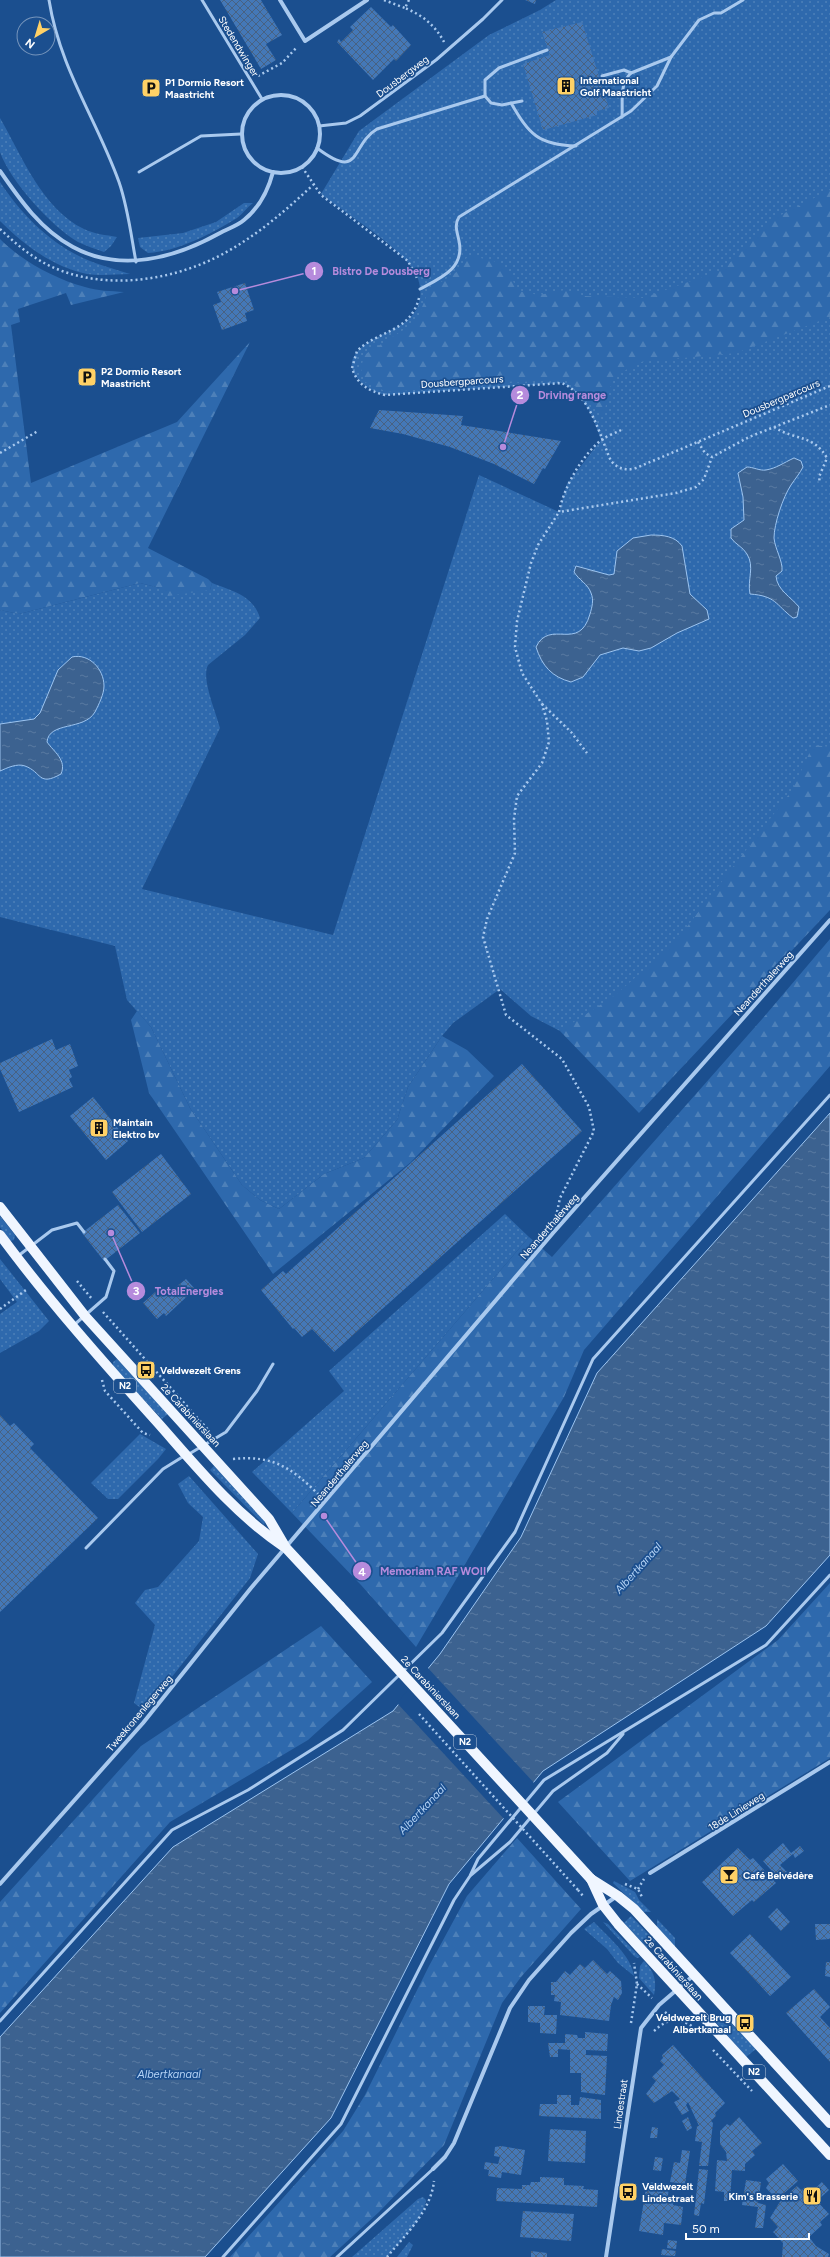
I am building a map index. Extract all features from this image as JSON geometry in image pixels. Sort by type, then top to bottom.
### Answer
[{"type":"main road","name":"2e Carabinierslaan","points":[[0,1207],[85,1316],[269,1519],[286,1548],[591,1879],[618,1896],[634,1909],[830,2123]]},
{"type":"main road","name":"2e Carabinierslaan","points":[[0,1235],[72,1327],[186,1455],[258,1530],[286,1548]]},
{"type":"main road","name":"2e Carabinierslaan","points":[[591,1879],[603,1905],[677,1990],[830,2155]]},
{"type":"street","points":[[280,0],[305,41],[367,0]]},
{"type":"street","points":[[273,95],[286,95],[297,98],[308,105],[320,126],[320,138],[311,159],[302,167],[288,172],[273,172],[264,169],[250,158],[241,134],[248,113],[262,100],[273,95]]},
{"type":"street","points":[[0,172],[31,213],[62,241],[95,256],[136,262],[177,252],[201,243],[243,222],[254,210],[269,188],[273,172]]},
{"type":"street","name":"Neanderthalerweg","points":[[286,1548],[553,1233],[830,920]]},
{"type":"street","name":"Tweekronenlegerweg","points":[[0,1884],[143,1723],[251,1588],[286,1548]]},
{"type":"street","name":"18de Linieweg","points":[[650,1873],[830,1762]]},
{"type":"street","points":[[433,2169],[445,2157],[454,2143],[510,2008],[529,1980],[571,1933],[603,1905],[618,1896]]},
{"type":"street","name":"Lindestraat","points":[[606,2257],[641,2028],[659,2005],[694,1975]]},
{"type":"lane","points":[[49,0],[53,28],[68,71],[103,143],[126,204],[136,262]]},
{"type":"lane","name":"Stedendwinger","points":[[202,0],[262,100]]},
{"type":"lane","name":"Dousbergweg","points":[[320,126],[346,123],[360,116],[400,89],[448,50],[502,0]]},
{"type":"lane","points":[[420,289],[446,276],[458,263],[460,252],[456,223],[459,217],[521,177],[576,146],[622,117],[645,100],[658,86],[671,57],[699,20],[714,13],[721,13],[743,0]]},
{"type":"lane","points":[[522,101],[502,105],[491,103],[486,96],[485,80],[499,68],[547,50]]},
{"type":"lane","points":[[622,117],[625,78],[631,73],[671,57]]},
{"type":"lane","points":[[602,76],[624,70],[631,73]]},
{"type":"lane","points":[[317,148],[330,158],[339,162],[345,162],[356,155],[367,138],[377,129],[486,96]]},
{"type":"lane","points":[[511,103],[532,134],[544,142],[576,146]]},
{"type":"lane","points":[[139,172],[201,136],[241,134]]},
{"type":"lane","points":[[0,2020],[172,1830],[248,1790],[343,1730],[442,1633],[515,1532],[593,1359],[830,1095]]},
{"type":"lane","points":[[16,1257],[52,1230],[77,1223],[84,1232]]},
{"type":"lane","points":[[72,1327],[97,1306],[106,1296],[114,1271],[105,1259]]},
{"type":"lane","points":[[86,1548],[163,1469],[216,1439],[230,1426],[257,1391],[273,1364]]},
{"type":"lane","points":[[223,2257],[341,2124],[454,1900],[470,1876],[478,1859],[544,1780],[766,1645],[830,1575]]},
{"type":"lane","points":[[470,1876],[510,1842],[553,1791],[607,1753],[625,1731]]},
{"type":"lane","points":[[337,2257],[433,2169]]},
{"type":"path","points":[[384,0],[418,13],[438,30],[448,50]]},
{"type":"path","points":[[405,8],[409,0]]},
{"type":"path","points":[[302,167],[313,185],[321,194],[408,261],[419,280],[420,289]]},
{"type":"path","points":[[0,229],[30,255],[66,272],[88,278],[137,280],[193,267],[219,256],[250,238],[283,213],[313,185]]},
{"type":"path","name":"Dousbergparcours","points":[[420,289],[418,301],[407,320],[402,325],[362,347],[354,356],[352,368],[359,383],[375,393],[385,395],[562,383],[575,390],[593,416],[601,440],[611,461],[615,466],[628,470],[830,386]]},
{"type":"path","points":[[559,512],[676,493],[696,487],[704,479],[712,457],[749,437],[830,405]]},
{"type":"path","points":[[774,427],[783,433],[814,442],[819,446],[826,458],[819,477],[820,483]]},
{"type":"path","points":[[587,752],[571,732],[542,704],[522,673],[516,647],[517,621],[536,551],[559,512],[568,484],[601,440],[621,430]]},
{"type":"path","points":[[0,453],[38,431]]},
{"type":"path","points":[[698,442],[705,453],[712,457]]},
{"type":"path","points":[[542,704],[547,721],[549,742],[542,763],[517,796],[514,819],[515,853],[488,919],[483,937],[506,1016],[562,1058],[589,1107],[594,1131],[560,1198],[553,1233]]},
{"type":"path","points":[[71,1275],[233,1459],[252,1457],[273,1461],[288,1468],[304,1480],[325,1502]]},
{"type":"path","points":[[0,1309],[27,1290]]},
{"type":"path","points":[[414,1709],[578,1890]]},
{"type":"path","points":[[635,1964],[636,1984]]},
{"type":"path","points":[[386,2257],[419,2218],[433,2194],[433,2169]]},
{"type":"green space","points":[[556,0],[830,0],[830,760],[622,1016],[560,1031],[531,1016],[500,989],[453,1023],[442,1036],[408,1087],[397,1120],[364,1158],[324,1174],[279,1209],[260,1200],[242,1185],[190,1108],[151,1027],[127,1000],[115,946],[0,917],[0,610],[19,614],[140,583],[160,588],[210,590],[212,583],[247,599],[257,610],[260,618],[245,635],[208,665],[206,678],[220,728],[142,889],[333,935],[479,475],[559,512],[567,484],[601,440],[587,407],[570,387],[562,383],[385,395],[362,384],[353,371],[352,364],[354,357],[360,349],[369,342],[401,325],[410,318],[417,309],[420,297],[419,282],[414,271],[405,259],[392,247],[321,194],[359,131],[489,35],[540,10]]},
{"type":"green space","points":[[0,118],[34,180],[56,209],[69,220],[88,231],[117,237],[111,246],[104,252],[78,242],[56,226],[22,189],[5,164],[0,152]]},
{"type":"green space","points":[[0,182],[27,216],[59,244],[83,258],[130,274],[87,274],[62,266],[40,254],[0,221]]},
{"type":"green space","points":[[830,190],[830,317],[736,353],[640,362],[615,376],[608,393],[604,415],[578,388],[563,379],[387,392],[365,382],[361,369],[364,355],[416,322],[429,290],[458,271],[468,256],[495,261],[500,264],[508,273],[518,291],[539,295],[565,290],[585,296],[643,298],[722,270],[777,217]]},
{"type":"green space","points":[[244,203],[253,203],[237,218],[194,241],[160,252],[148,253],[140,247],[138,238],[183,233],[216,222]]},
{"type":"green space","points":[[0,239],[18,255],[62,279],[94,289],[124,292],[71,305],[66,293],[18,309],[20,322],[11,325],[31,483],[177,422],[250,342],[148,548],[208,579],[212,583],[210,590],[168,596],[160,588],[140,583],[19,614],[0,610]]},
{"type":"green space","points":[[813,745],[830,747],[830,910],[639,1113],[560,1031],[614,996],[673,945],[793,789]]},
{"type":"green space","points":[[830,939],[830,1066],[584,1350],[564,1397],[416,1647],[361,1585],[292,1513],[529,1237],[552,1257],[763,1018]]},
{"type":"green space","points":[[137,1011],[151,1027],[190,1108],[242,1185],[260,1200],[279,1209],[324,1174],[364,1158],[397,1120],[408,1087],[442,1036],[467,1050],[494,1076],[411,1162],[273,1274],[149,1093],[131,1020]]},
{"type":"green space","points":[[505,1214],[529,1237],[292,1513],[252,1472],[344,1391],[329,1371]]},
{"type":"green space","points":[[0,1216],[15,1235],[14,1240],[10,1241],[0,1227]]},
{"type":"green space","points":[[0,1259],[49,1321],[39,1331],[0,1353],[0,1314],[17,1302],[0,1279]]},
{"type":"green space","points":[[117,1359],[168,1414],[162,1419],[113,1367],[113,1362]]},
{"type":"green space","points":[[184,1404],[209,1433],[202,1435],[180,1410]]},
{"type":"green space","points":[[140,1434],[166,1449],[118,1499],[108,1499],[91,1483]]},
{"type":"green space","points":[[214,1466],[265,1522],[264,1525],[210,1470]]},
{"type":"green space","points":[[189,1476],[258,1554],[250,1578],[145,1711],[134,1703],[155,1625],[135,1603],[145,1590],[158,1587],[199,1541],[203,1517],[188,1503],[178,1484]]},
{"type":"green space","points":[[830,1583],[830,1758],[630,1881],[558,1802],[778,1640]]},
{"type":"green space","points":[[321,1626],[372,1682],[308,1740],[170,1822],[0,2013],[0,1902],[141,1746]]},
{"type":"green space","points":[[517,1838],[581,1909],[521,1977],[502,2003],[444,2145],[379,2212],[330,2257],[230,2257],[343,2131],[365,2095],[429,1966],[467,1896]]},
{"type":"green space","points":[[614,1881],[635,1892],[639,1900],[651,1912],[643,1912],[613,1883]]},
{"type":"green space","points":[[631,1916],[655,1941],[647,1948],[624,1923]]},
{"type":"green space","points":[[657,1919],[675,1938],[675,1947],[657,1927]]},
{"type":"green space","points":[[594,1922],[624,1954],[632,1968],[634,1976],[618,1963],[607,1949],[584,1929]]},
{"type":"green space","points":[[603,1922],[608,1924],[640,1957],[637,1958],[634,1956]]},
{"type":"green space","points":[[644,1961],[654,1976],[654,1995],[639,1978],[640,1966]]},
{"type":"green space","points":[[721,2013],[756,2049],[746,2057],[714,2020]]},
{"type":"green space","points":[[423,2197],[426,2200],[424,2208],[416,2223],[387,2257],[352,2257],[418,2199]]},
{"type":"green space","points":[[409,2242],[413,2245],[407,2257],[397,2257]]},
{"type":"water","points":[[794,458],[801,461],[803,467],[788,490],[782,503],[774,532],[774,538],[782,567],[782,571],[776,576],[777,581],[782,589],[799,607],[797,617],[793,618],[770,599],[759,595],[750,594],[749,584],[751,569],[749,559],[741,547],[731,538],[731,529],[744,520],[743,497],[738,473],[747,467],[761,470],[770,469]]},
{"type":"water","points":[[651,535],[672,538],[682,546],[690,594],[707,610],[709,619],[677,633],[651,648],[639,651],[623,648],[600,655],[583,677],[571,682],[553,674],[541,660],[536,647],[542,639],[549,635],[572,634],[579,632],[585,625],[592,606],[592,596],[590,590],[574,572],[576,566],[609,575],[614,574],[617,551],[633,538]]},
{"type":"water","points":[[72,657],[84,657],[90,660],[98,668],[103,680],[104,689],[97,709],[90,718],[83,722],[60,728],[49,735],[47,742],[61,760],[61,774],[54,778],[44,779],[22,765],[12,766],[0,771],[0,724],[34,719],[40,713],[58,670]]},
{"type":"water","name":"Albertkanaal","points":[[830,1113],[830,1555],[766,1626],[543,1771],[449,1884],[331,2118],[205,2257],[0,2257],[0,2037],[173,1847],[393,1711],[440,1654],[521,1537],[597,1373]]},
{"type":"pier","points":[[427,1667],[535,1784],[505,1820],[397,1703]]},
{"type":"building","points":[[220,0],[261,0],[282,35],[266,44],[276,60],[261,69]]},
{"type":"building","points":[[525,0],[536,0],[535,4]]},
{"type":"building","points":[[371,7],[391,27],[393,25],[411,45],[396,61],[394,59],[373,80],[337,42],[339,39],[341,42],[353,30],[350,27]]},
{"type":"building","name":"International Golf Maastricht","points":[[582,22],[609,108],[597,111],[597,115],[543,130],[523,64],[550,55],[542,32]]},
{"type":"building","points":[[245,283],[254,310],[245,313],[247,321],[222,330],[213,305],[221,302],[217,292]]},
{"type":"building","points":[[379,410],[463,416],[461,425],[561,441],[545,469],[543,468],[534,484],[494,464],[450,447],[403,434],[370,428]]},
{"type":"building","points":[[52,1039],[56,1050],[70,1044],[78,1066],[69,1070],[72,1077],[69,1079],[73,1087],[19,1112],[0,1069],[0,1063]]},
{"type":"building","points":[[522,1064],[582,1131],[334,1352],[312,1329],[302,1337],[294,1328],[293,1329],[261,1290],[283,1271],[286,1274]]},
{"type":"building","name":"Maintain Elektro bv","points":[[93,1097],[128,1141],[106,1160],[70,1116]]},
{"type":"building","points":[[161,1154],[191,1194],[142,1232],[112,1192]]},
{"type":"building","points":[[118,1205],[140,1233],[104,1261],[82,1233]]},
{"type":"building","points":[[186,1279],[195,1289],[166,1316],[164,1313],[157,1319],[143,1303],[162,1286],[168,1293]]},
{"type":"building","points":[[0,1415],[10,1426],[14,1423],[34,1444],[30,1448],[98,1518],[0,1612]]},
{"type":"building","points":[[783,1843],[791,1853],[800,1846],[804,1851],[795,1858],[793,1854],[780,1865],[787,1872],[779,1879],[763,1861]]},
{"type":"building","points":[[738,1848],[750,1860],[753,1858],[776,1883],[754,1902],[752,1900],[733,1916],[702,1882]]},
{"type":"building","points":[[777,1908],[790,1922],[781,1931],[768,1917]]},
{"type":"building","points":[[815,1924],[830,1924],[830,1939],[816,1940]]},
{"type":"building","points":[[750,1934],[791,1977],[770,1996],[730,1953]]},
{"type":"building","points":[[593,1960],[607,1974],[610,1971],[621,1981],[622,1993],[618,2000],[614,1997],[611,2005],[609,2021],[560,2015],[561,2002],[554,2001],[555,1995],[551,1995],[551,1982],[556,1982],[565,1971],[570,1975],[580,1964],[585,1968]]},
{"type":"building","points":[[826,1962],[830,1962],[830,1977],[825,1976]]},
{"type":"building","points":[[814,1989],[830,2007],[820,2017],[830,2028],[830,2062],[786,2013]]},
{"type":"building","points":[[528,2006],[545,2006],[544,2015],[557,2015],[556,2034],[540,2033],[540,2023],[528,2022]]},
{"type":"building","points":[[585,2032],[608,2034],[607,2051],[586,2050],[586,2055],[607,2056],[605,2095],[581,2092],[581,2073],[570,2073],[570,2050],[558,2049],[558,2057],[550,2057],[548,2043],[565,2043],[565,2034],[577,2035],[578,2038],[585,2038]]},
{"type":"building","points":[[673,2045],[725,2103],[715,2113],[716,2116],[711,2121],[713,2123],[708,2166],[699,2166],[702,2142],[695,2141],[697,2126],[699,2126],[688,2102],[686,2105],[689,2111],[682,2115],[674,2102],[680,2099],[672,2091],[654,2103],[646,2094],[656,2081],[652,2077],[664,2065],[660,2061],[663,2058],[662,2055]]},
{"type":"building","points":[[557,2095],[571,2095],[571,2105],[579,2105],[580,2097],[601,2100],[601,2119],[539,2116],[540,2104],[557,2104]]},
{"type":"building","points":[[688,2117],[692,2128],[687,2131],[682,2121]]},
{"type":"building","points":[[739,2117],[762,2143],[752,2151],[755,2155],[745,2164],[745,2171],[732,2170],[730,2201],[724,2201],[724,2192],[715,2191],[717,2160],[727,2161],[726,2152],[720,2144],[720,2131],[727,2124],[730,2126]]},
{"type":"building","points":[[652,2127],[658,2128],[657,2138],[650,2138]]},
{"type":"building","points":[[550,2129],[586,2131],[585,2163],[548,2161]]},
{"type":"building","points":[[501,2146],[525,2150],[521,2175],[502,2172],[501,2178],[488,2176],[489,2170],[484,2169],[485,2162],[498,2164],[500,2157],[494,2156],[495,2147]]},
{"type":"building","points":[[682,2150],[690,2151],[685,2184],[670,2182],[674,2162],[680,2163]]},
{"type":"building","points":[[655,2157],[663,2158],[661,2171],[653,2170]]},
{"type":"building","points":[[783,2164],[798,2181],[782,2195],[775,2197],[766,2188],[769,2183],[766,2179]]},
{"type":"building","points":[[699,2169],[708,2170],[704,2204],[701,2203],[699,2216],[694,2215]]},
{"type":"building","points":[[540,2177],[564,2178],[564,2185],[584,2186],[583,2189],[598,2190],[597,2207],[496,2201],[497,2188],[522,2189],[522,2185],[530,2185],[531,2182],[540,2182]]},
{"type":"building","points":[[746,2180],[761,2182],[758,2203],[766,2205],[763,2228],[755,2228],[758,2207],[742,2205]]},
{"type":"building","points":[[647,2182],[669,2184],[668,2196],[674,2197],[673,2205],[683,2207],[681,2225],[664,2223],[663,2235],[639,2231]]},
{"type":"building","points":[[822,2182],[829,2190],[817,2201],[829,2214],[820,2222],[822,2225],[809,2237],[816,2246],[829,2254],[828,2257],[782,2257],[783,2243],[773,2232],[778,2227],[770,2218],[781,2200],[797,2186],[801,2190],[805,2188],[810,2193]]},
{"type":"building","points":[[523,2211],[574,2214],[571,2241],[520,2237]]},
{"type":"building","points":[[668,2240],[677,2241],[676,2249],[667,2248]]},
{"type":"building","points":[[662,2249],[676,2251],[675,2256],[661,2255]]},
{"type":"building","points":[[531,2251],[547,2253],[547,2257],[531,2257]]},
{"type":"place","name":"International Golf Maastricht","points":[[566,86]]},
{"type":"place","name":"P1 Dormio Resort Maastricht","points":[[151,88]]},
{"type":"place","name":"Bistro De Dousberg","points":[[235,291]]},
{"type":"place","name":"P2 Dormio Resort Maastricht","points":[[87,377]]},
{"type":"place","name":"Driving range","points":[[503,447]]},
{"type":"place","name":"Maintain Elektro bv","points":[[99,1128]]},
{"type":"place","name":"TotalEnergies","points":[[111,1233]]},
{"type":"place","name":"Veldwezelt Grens","points":[[146,1370]]},
{"type":"place","name":"Memoriam RAF WOII","points":[[324,1516]]},
{"type":"place","name":"Café Belvédère","points":[[729,1875]]},
{"type":"place","name":"Veldwezelt Brug Albertkanaal","points":[[745,2023]]},
{"type":"place","name":"Veldwezelt Lindestraat","points":[[628,2192]]},
{"type":"place","name":"Kim's Brasserie","points":[[812,2196]]}]
